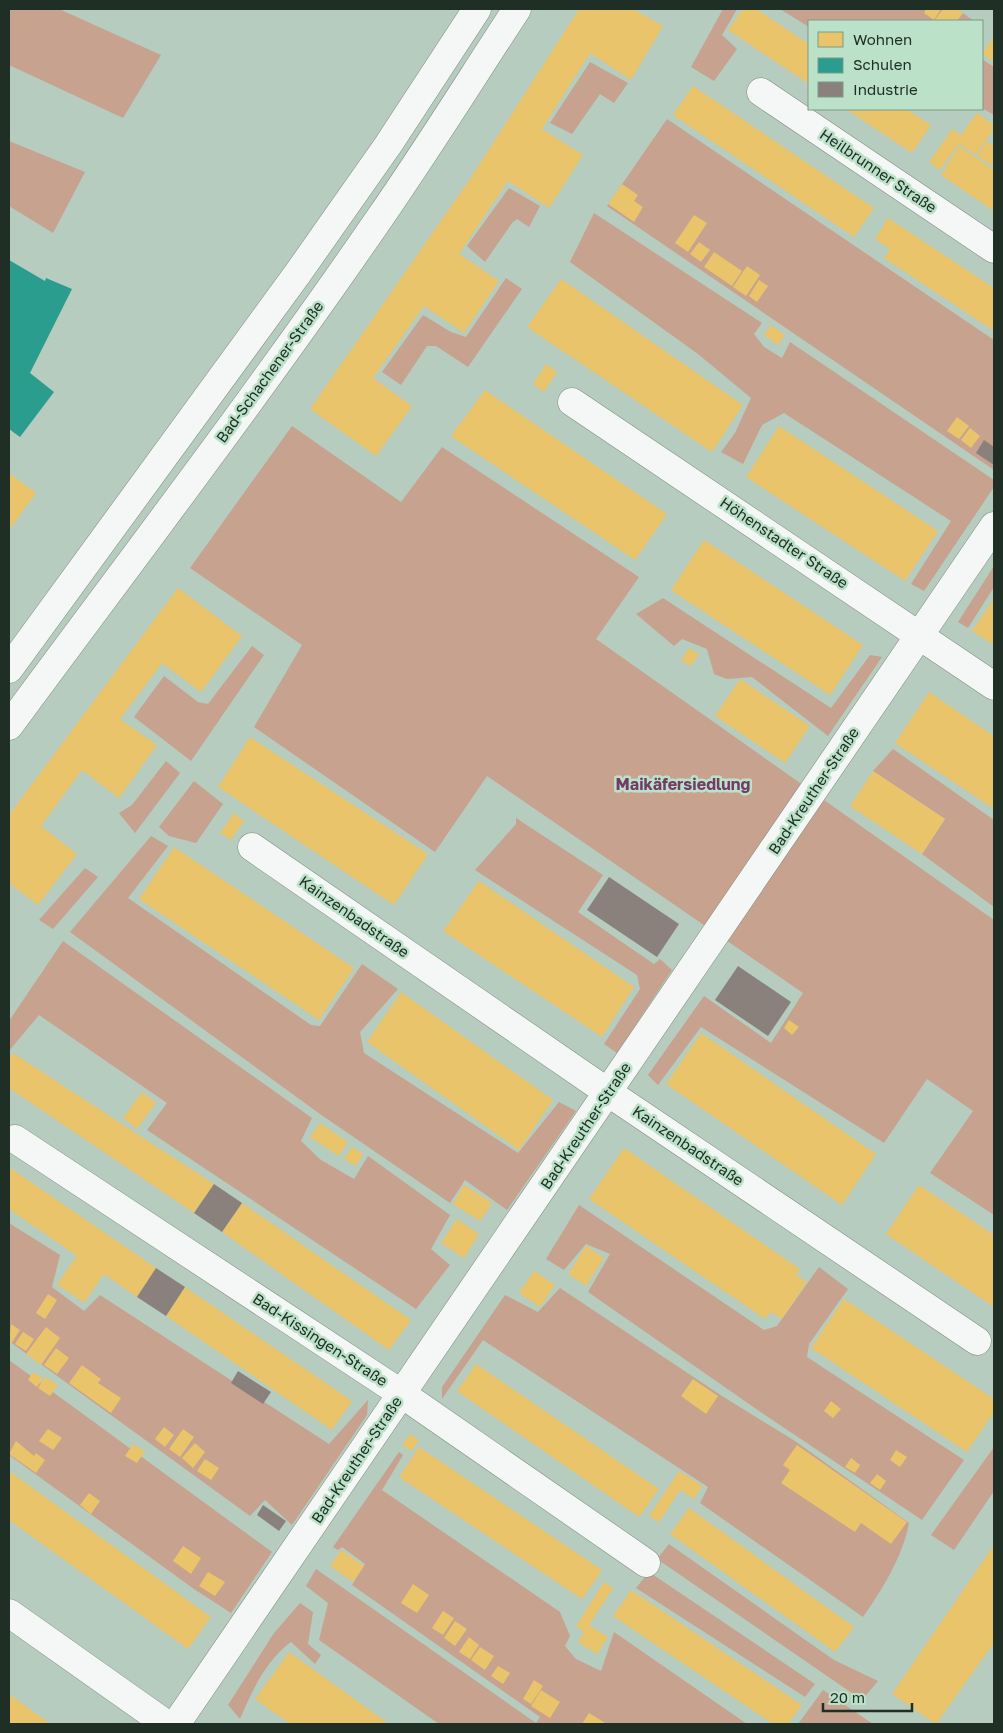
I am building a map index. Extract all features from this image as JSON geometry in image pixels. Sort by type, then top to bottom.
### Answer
[{"type":"street","points":[[9,669],[292,281],[388,145],[477,9]]},
{"type":"street","name":"Bad-Schachener-Straße","points":[[9,726],[326,294],[417,163],[517,9]]},
{"type":"street","name":"Heilbrunner Straße","points":[[761,92],[994,249]]},
{"type":"street","name":"Höhenstadter Straße","points":[[572,402],[994,686]]},
{"type":"street","name":"Bad-Kreuther-Straße","points":[[176,1724],[609,1093],[994,526]]},
{"type":"street","name":"Kainzenbadstraße","points":[[252,847],[609,1093],[977,1341]]},
{"type":"street","name":"Bad-Kissingen-Straße","points":[[15,1139],[402,1394],[646,1563]]},
{"type":"street","points":[[9,1614],[166,1724]]},
{"type":"shaded area","points":[[9,9],[59,9],[161,55],[123,118],[9,65]]},
{"type":"shaded area","points":[[723,9],[737,9],[722,35],[737,49],[714,81],[691,67]]},
{"type":"shaded area","points":[[780,9],[957,9],[973,20],[808,20],[808,26]]},
{"type":"shaded area","points":[[983,60],[994,67],[994,115],[983,109]]},
{"type":"shaded area","points":[[590,62],[628,83],[614,103],[600,94],[572,134],[550,123]]},
{"type":"shaded area","points":[[667,119],[994,340],[994,470],[607,206]]},
{"type":"shaded area","points":[[9,141],[85,172],[53,233],[9,206]]},
{"type":"shaded area","points":[[509,188],[540,206],[529,227],[517,219],[512,223],[485,262],[467,246]]},
{"type":"shaded area","points":[[594,213],[762,323],[754,334],[764,347],[782,358],[790,342],[994,480],[994,487],[924,591],[911,584],[951,521],[784,413],[762,425],[743,464],[721,452],[735,433],[751,398],[698,354],[570,262]]},
{"type":"shaded area","points":[[506,278],[522,289],[468,367],[436,346],[427,346],[401,385],[382,372],[423,315],[451,332],[466,337]]},
{"type":"shaded area","points":[[292,426],[401,502],[442,447],[639,577],[596,639],[994,920],[994,1215],[930,1173],[973,1111],[927,1079],[884,1143],[701,1027],[658,1085],[648,1075],[704,996],[771,1043],[803,993],[487,776],[435,852],[254,727],[302,645],[190,568]]},
{"type":"shaded area","points":[[994,566],[994,587],[968,628],[958,622]]},
{"type":"shaded area","points":[[663,598],[831,708],[870,655],[882,657],[828,736],[752,677],[727,679],[714,674],[707,649],[682,639],[674,646],[636,614]]},
{"type":"shaded area","points":[[252,646],[264,655],[191,761],[134,717],[164,676],[198,702],[208,704]]},
{"type":"shaded area","points":[[893,749],[994,820],[994,907],[922,854],[945,819],[873,771]]},
{"type":"shaded area","points":[[166,761],[180,773],[135,833],[119,813],[132,805]]},
{"type":"shaded area","points":[[194,781],[223,804],[196,843],[169,836],[159,827]]},
{"type":"shaded area","points":[[516,818],[603,875],[578,912],[654,964],[660,959],[672,970],[617,1053],[604,1044],[640,989],[637,975],[475,870],[516,824]]},
{"type":"shaded area","points":[[151,836],[168,846],[128,898],[311,1025],[320,1026],[362,964],[398,989],[360,1032],[364,1053],[518,1153],[559,1102],[576,1111],[507,1210],[465,1180],[450,1203],[320,1114],[70,932]]},
{"type":"shaded area","points":[[85,868],[98,877],[53,929],[39,920]]},
{"type":"shaded area","points":[[63,941],[312,1118],[301,1141],[321,1160],[354,1179],[368,1156],[450,1215],[431,1249],[450,1265],[416,1309],[147,1130],[167,1103],[39,1015],[9,1051],[9,1021]]},
{"type":"shaded area","points":[[579,1205],[764,1330],[777,1326],[819,1267],[848,1289],[809,1344],[807,1357],[964,1460],[922,1520],[762,1413],[588,1292],[610,1254],[586,1244],[564,1270],[546,1259]]},
{"type":"shaded area","points":[[9,1223],[60,1255],[52,1287],[84,1311],[100,1295],[329,1444],[368,1400],[367,1415],[292,1525],[265,1500],[250,1516],[9,1341]]},
{"type":"shaded area","points":[[560,1288],[722,1396],[795,1441],[909,1523],[897,1560],[863,1617],[700,1503],[708,1487],[483,1340],[442,1399],[442,1387],[505,1295],[538,1312]]},
{"type":"shaded area","points":[[9,1360],[272,1552],[231,1613],[194,1589],[9,1455]]},
{"type":"shaded area","points":[[994,1447],[994,1491],[954,1550],[931,1535]]},
{"type":"shaded area","points":[[399,1452],[403,1455],[382,1490],[560,1612],[570,1636],[565,1646],[576,1659],[601,1671],[614,1632],[747,1724],[439,1724],[319,1640],[328,1603],[306,1586],[316,1569],[536,1723],[540,1717],[352,1585],[365,1564],[342,1547],[338,1550],[333,1547]]},
{"type":"shaded area","points":[[669,1544],[834,1660],[878,1681],[862,1700],[657,1559]]},
{"type":"shaded area","points":[[649,1572],[815,1684],[805,1697],[636,1588]]},
{"type":"shaded area","points":[[300,1603],[313,1612],[308,1644],[321,1655],[315,1664],[291,1642],[282,1649],[267,1667],[255,1687],[240,1719],[228,1705],[274,1633]]},
{"type":"shaded area","points":[[823,1690],[873,1724],[798,1724]]},
{"type":"building: Wohnen","points":[[579,9],[633,9],[663,26],[631,80],[590,53],[542,129],[583,155],[549,208],[508,181],[459,254],[499,281],[464,333],[424,306],[373,378],[412,406],[376,456],[310,409],[470,179]]},
{"type":"building: Wohnen","points":[[743,9],[756,9],[808,43],[808,83],[728,30]]},
{"type":"building: Wohnen","points":[[926,9],[941,9],[934,20],[924,13]]},
{"type":"building: Wohnen","points":[[943,9],[957,9],[963,13],[958,20],[935,20]]},
{"type":"building: Wohnen","points":[[993,38],[994,62],[983,55]]},
{"type":"building: Wohnen","points":[[693,86],[874,208],[854,237],[673,115]]},
{"type":"building: Wohnen","points":[[848,110],[908,110],[931,125],[912,153]]},
{"type":"building: Wohnen","points":[[977,113],[994,125],[994,129],[976,155],[959,144],[940,170],[929,162],[952,129],[961,135]]},
{"type":"building: Wohnen","points":[[987,141],[994,147],[994,161],[991,165],[977,156]]},
{"type":"building: Wohnen","points":[[959,146],[994,170],[994,211],[941,175]]},
{"type":"building: Wohnen","points":[[622,184],[638,195],[634,201],[643,207],[634,222],[608,204]]},
{"type":"building: Wohnen","points":[[694,215],[707,223],[688,252],[675,243]]},
{"type":"building: Wohnen","points":[[888,218],[994,288],[994,331],[884,258],[890,249],[875,239]]},
{"type":"building: Wohnen","points":[[699,242],[710,250],[701,262],[690,254]]},
{"type":"building: Wohnen","points":[[714,252],[742,271],[732,286],[704,267]]},
{"type":"building: Wohnen","points":[[747,266],[760,275],[746,296],[733,287]]},
{"type":"building: Wohnen","points":[[561,279],[743,405],[712,452],[527,327]]},
{"type":"building: Wohnen","points":[[759,280],[768,286],[757,302],[749,296]]},
{"type":"building: Wohnen","points":[[771,325],[785,335],[778,345],[764,335]]},
{"type":"building: Wohnen","points":[[546,364],[557,372],[544,392],[533,384]]},
{"type":"building: Wohnen","points":[[485,390],[667,514],[635,560],[451,436]]},
{"type":"building: Wohnen","points":[[957,417],[969,426],[959,439],[947,431]]},
{"type":"building: Wohnen","points":[[779,426],[938,531],[905,581],[746,477]]},
{"type":"building: Wohnen","points":[[970,428],[980,436],[971,448],[961,440]]},
{"type":"building: Wohnen","points":[[9,473],[36,493],[9,530]]},
{"type":"building: Wohnen","points":[[704,540],[863,645],[830,695],[671,590]]},
{"type":"building: Wohnen","points":[[178,588],[242,636],[201,692],[162,663],[120,719],[157,745],[119,798],[82,770],[41,826],[77,854],[38,905],[9,883],[9,815]]},
{"type":"building: Wohnen","points":[[994,599],[994,645],[972,631]]},
{"type":"building: Wohnen","points":[[689,648],[699,654],[691,666],[681,660]]},
{"type":"building: Wohnen","points":[[740,679],[810,726],[785,763],[715,716]]},
{"type":"building: Wohnen","points":[[929,692],[994,736],[994,809],[895,743]]},
{"type":"building: Wohnen","points":[[250,737],[428,854],[394,905],[218,787]]},
{"type":"building: Wohnen","points":[[873,771],[945,819],[922,854],[850,806]]},
{"type":"building: Wohnen","points":[[234,813],[244,821],[231,840],[220,833]]},
{"type":"building: Wohnen","points":[[174,847],[354,968],[319,1020],[139,899]]},
{"type":"building: Wohnen","points":[[479,881],[634,987],[602,1037],[443,931]]},
{"type":"building: Wohnen","points":[[401,992],[553,1100],[519,1150],[367,1042]]},
{"type":"building: Wohnen","points":[[789,1020],[799,1027],[792,1035],[784,1028]]},
{"type":"building: Wohnen","points":[[701,1033],[876,1154],[842,1205],[666,1084]]},
{"type":"building: Wohnen","points":[[13,1053],[214,1184],[194,1213],[9,1088],[9,1059]]},
{"type":"building: Wohnen","points":[[142,1092],[156,1103],[137,1129],[123,1118]]},
{"type":"building: Wohnen","points":[[320,1123],[348,1142],[339,1156],[310,1137]]},
{"type":"building: Wohnen","points":[[352,1147],[363,1154],[356,1166],[344,1159]]},
{"type":"building: Wohnen","points":[[624,1148],[800,1269],[796,1275],[807,1282],[782,1319],[771,1312],[765,1319],[589,1199]]},
{"type":"building: Wohnen","points":[[9,1167],[156,1268],[137,1297],[104,1274],[84,1303],[57,1284],[77,1256],[9,1209]]},
{"type":"building: Wohnen","points":[[464,1185],[492,1203],[480,1221],[453,1204]]},
{"type":"building: Wohnen","points":[[919,1185],[994,1235],[994,1307],[886,1234]]},
{"type":"building: Wohnen","points":[[242,1203],[411,1320],[389,1350],[222,1232]]},
{"type":"building: Wohnen","points":[[457,1219],[479,1234],[464,1258],[441,1243]]},
{"type":"building: Wohnen","points":[[586,1246],[604,1258],[586,1286],[568,1274]]},
{"type":"building: Wohnen","points":[[534,1271],[555,1285],[540,1307],[519,1293]]},
{"type":"building: Wohnen","points":[[185,1287],[352,1401],[332,1430],[166,1316]]},
{"type":"building: Wohnen","points":[[48,1294],[57,1300],[45,1319],[36,1313]]},
{"type":"building: Wohnen","points":[[844,1299],[994,1399],[994,1412],[967,1452],[811,1348]]},
{"type":"building: Wohnen","points":[[11,1324],[20,1330],[11,1344],[9,1342]]},
{"type":"building: Wohnen","points":[[46,1327],[60,1338],[41,1365],[26,1354]]},
{"type":"building: Wohnen","points":[[23,1332],[34,1339],[26,1351],[15,1344]]},
{"type":"building: Wohnen","points":[[56,1348],[69,1358],[57,1374],[44,1365]]},
{"type":"building: Wohnen","points":[[476,1364],[659,1489],[639,1517],[457,1391]]},
{"type":"building: Wohnen","points":[[82,1365],[101,1379],[98,1383],[121,1398],[111,1413],[69,1383]]},
{"type":"building: Wohnen","points":[[33,1372],[43,1378],[37,1387],[28,1380]]},
{"type":"building: Wohnen","points":[[45,1377],[58,1385],[50,1396],[38,1388]]},
{"type":"building: Wohnen","points":[[693,1379],[718,1396],[706,1414],[681,1396]]},
{"type":"building: Wohnen","points":[[831,1401],[841,1409],[833,1418],[824,1411]]},
{"type":"building: Wohnen","points":[[164,1427],[174,1435],[165,1447],[155,1439]]},
{"type":"building: Wohnen","points":[[48,1429],[62,1438],[53,1450],[39,1441]]},
{"type":"building: Wohnen","points":[[183,1429],[194,1437],[180,1457],[169,1449]]},
{"type":"building: Wohnen","points":[[410,1434],[419,1440],[412,1451],[402,1445]]},
{"type":"building: Wohnen","points":[[16,1441],[34,1456],[36,1453],[45,1460],[36,1473],[9,1454]]},
{"type":"building: Wohnen","points":[[195,1443],[205,1452],[193,1468],[182,1458]]},
{"type":"building: Wohnen","points":[[133,1444],[145,1451],[137,1463],[125,1456]]},
{"type":"building: Wohnen","points":[[797,1445],[907,1522],[891,1544],[861,1523],[855,1532],[781,1483],[790,1470],[783,1465]]},
{"type":"building: Wohnen","points":[[419,1447],[602,1570],[582,1599],[399,1477]]},
{"type":"building: Wohnen","points":[[896,1450],[907,1457],[900,1467],[890,1460]]},
{"type":"building: Wohnen","points":[[851,1458],[860,1465],[855,1473],[845,1467]]},
{"type":"building: Wohnen","points":[[205,1459],[219,1468],[211,1480],[197,1471]]},
{"type":"building: Wohnen","points":[[9,1471],[211,1617],[188,1649],[9,1520]]},
{"type":"building: Wohnen","points":[[679,1471],[702,1486],[694,1499],[680,1490],[659,1522],[649,1516]]},
{"type":"building: Wohnen","points":[[877,1474],[886,1481],[880,1490],[870,1483]]},
{"type":"building: Wohnen","points":[[89,1493],[100,1501],[91,1514],[80,1505]]},
{"type":"building: Wohnen","points":[[689,1508],[854,1627],[835,1652],[670,1534]]},
{"type":"building: Wohnen","points":[[994,1545],[994,1643],[936,1724],[892,1694]]},
{"type":"building: Wohnen","points":[[183,1546],[201,1558],[191,1574],[173,1561]]},
{"type":"building: Wohnen","points":[[341,1550],[364,1566],[353,1582],[330,1566]]},
{"type":"building: Wohnen","points":[[208,1572],[225,1582],[215,1596],[199,1586]]},
{"type":"building: Wohnen","points":[[604,1582],[613,1588],[589,1625],[608,1637],[597,1654],[578,1642],[584,1632],[576,1626]]},
{"type":"building: Wohnen","points":[[413,1584],[429,1595],[417,1613],[401,1603]]},
{"type":"building: Wohnen","points":[[631,1590],[802,1705],[788,1724],[773,1724],[613,1616]]},
{"type":"building: Wohnen","points":[[443,1611],[454,1618],[443,1635],[432,1628]]},
{"type":"building: Wohnen","points":[[455,1621],[467,1629],[455,1646],[444,1638]]},
{"type":"building: Wohnen","points":[[469,1637],[479,1645],[470,1659],[459,1652]]},
{"type":"building: Wohnen","points":[[480,1647],[494,1656],[485,1670],[471,1660]]},
{"type":"building: Wohnen","points":[[289,1652],[389,1724],[289,1723],[255,1699]]},
{"type":"building: Wohnen","points":[[498,1666],[510,1673],[503,1684],[491,1676]]},
{"type":"building: Wohnen","points":[[534,1680],[543,1686],[531,1704],[523,1699]]},
{"type":"building: Wohnen","points":[[541,1690],[560,1702],[550,1718],[531,1706]]},
{"type":"building: Wohnen","points":[[9,1694],[35,1713],[51,1724],[9,1724]]},
{"type":"building: Wohnen","points":[[589,1713],[607,1724],[582,1724]]},
{"type":"building: Schulen","points":[[9,260],[45,281],[46,278],[72,289],[30,373],[54,392],[20,437],[9,429]]},
{"type":"building: Industrie","points":[[984,440],[994,447],[994,465],[976,453]]},
{"type":"building: Industrie","points":[[609,877],[679,924],[657,957],[587,910]]},
{"type":"building: Industrie","points":[[738,966],[791,1002],[768,1036],[715,1000]]},
{"type":"building: Industrie","points":[[214,1184],[242,1203],[222,1232],[194,1213]]},
{"type":"building: Industrie","points":[[156,1268],[185,1287],[166,1316],[137,1297]]},
{"type":"building: Industrie","points":[[238,1371],[271,1392],[263,1404],[231,1383]]},
{"type":"building: Industrie","points":[[263,1505],[286,1521],[279,1531],[257,1515]]},
{"type":"district","name":"Maikäfersiedlung","points":[[683,784]]}]
